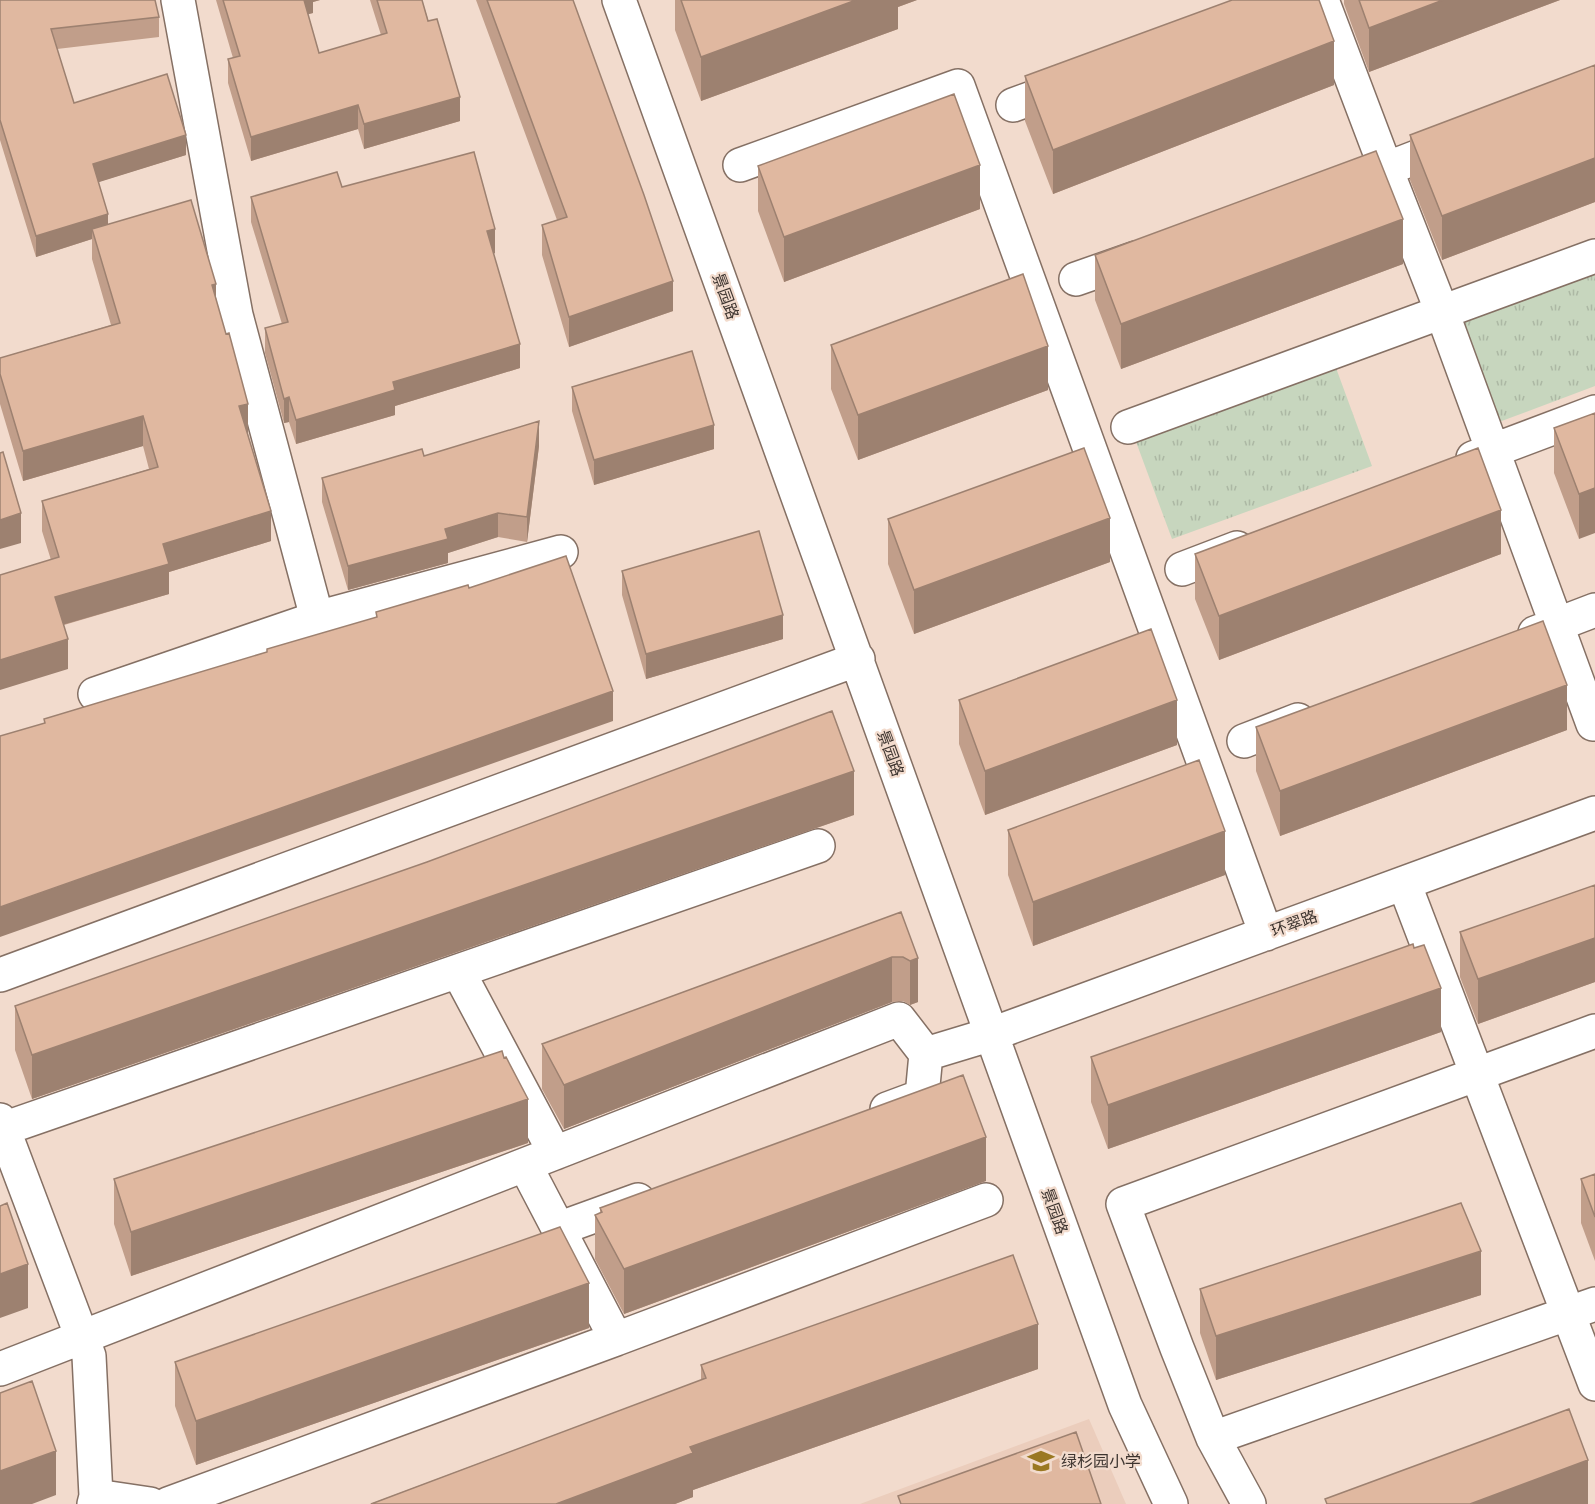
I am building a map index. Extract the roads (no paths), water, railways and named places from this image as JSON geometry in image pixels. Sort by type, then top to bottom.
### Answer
[{"type":"street","points":[[178,0],[236,315],[317,618]]},
{"type":"street","name":"景园路","points":[[619,0],[1125,1405],[1170,1504]]},
{"type":"street","points":[[1322,0],[1442,312],[1593,724]]},
{"type":"street","points":[[1013,105],[1101,73]]},
{"type":"street","points":[[740,165],[958,86],[1266,934]]},
{"type":"street","points":[[1308,196],[1485,131]]},
{"type":"street","points":[[1076,279],[1164,248]]},
{"type":"street","points":[[1128,427],[1595,256]]},
{"type":"street","points":[[1448,467],[1595,412]]},
{"type":"street","points":[[1182,569],[1260,540]]},
{"type":"street","points":[[95,694],[317,618],[561,552]]},
{"type":"street","points":[[1512,641],[1595,610]]},
{"type":"street","points":[[0,975],[858,659]]},
{"type":"street","points":[[1244,741],[1322,712]]},
{"type":"street","name":"环翠路","points":[[926,1054],[992,1034],[1595,813]]},
{"type":"street","points":[[150,1504],[95,1500],[89,1356],[1,1126],[818,846]]},
{"type":"street","points":[[1404,883],[1476,1074],[1581,1309],[1595,1384]]},
{"type":"street","points":[[458,971],[555,1153]]},
{"type":"street","points":[[0,1369],[899,1019],[926,1054],[922,1096],[856,1121]]},
{"type":"street","points":[[1249,1504],[1213,1438],[1123,1204],[1595,1031]]},
{"type":"street","points":[[525,1165],[616,1339]]},
{"type":"street","points":[[558,1229],[668,1189]]},
{"type":"street","points":[[168,1504],[986,1200]]},
{"type":"street","points":[[1213,1438],[1581,1309]]},
{"type":"place","name":"绿杉园小学","points":[[1041,1461]]}]
